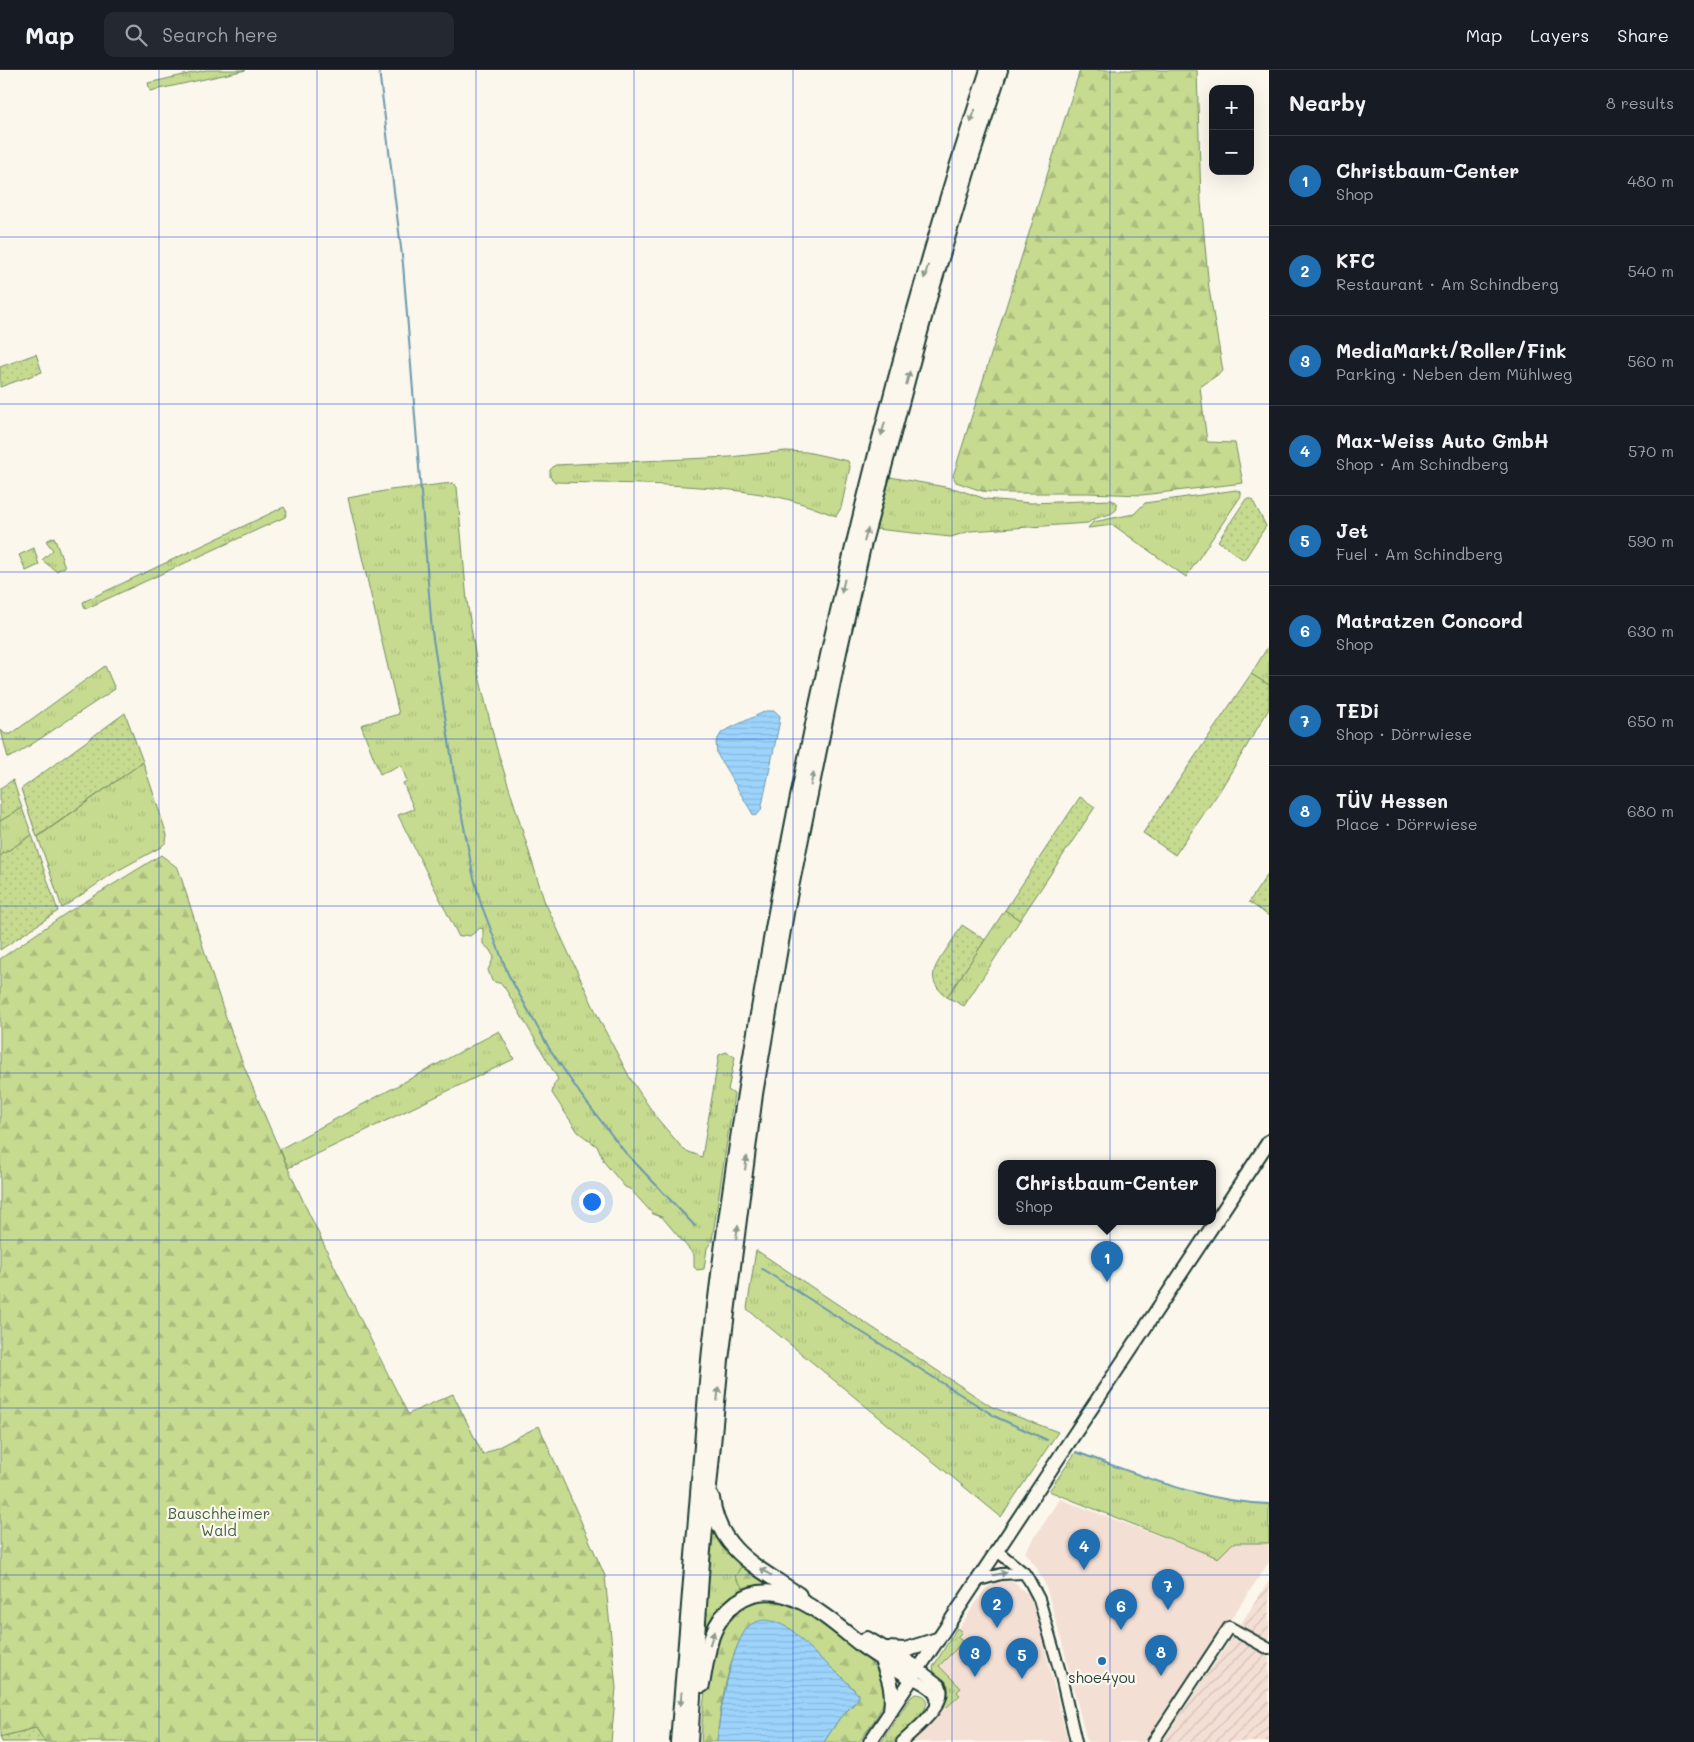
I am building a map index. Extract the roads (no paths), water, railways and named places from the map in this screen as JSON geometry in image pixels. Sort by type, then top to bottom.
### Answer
[{"type":"highway","points":[[678,1742],[711,1343],[745,1092],[777,905],[808,747],[854,538],[922,283],[960,155],[988,70]]},
{"type":"highway","points":[[690,1742],[711,1459],[738,1221],[755,1094],[787,907],[839,652],[864,542],[970,159],[1000,70]]},
{"type":"highway","points":[[711,1459],[711,1486],[716,1518],[722,1532],[732,1546],[760,1569],[857,1634],[881,1653],[890,1680],[892,1692],[891,1710]]},
{"type":"highway","points":[[692,1719],[699,1700],[712,1635],[729,1608],[741,1599],[753,1594],[767,1592],[789,1596],[915,1673]]},
{"type":"highway","points":[[881,1653],[904,1650],[937,1640]]},
{"type":"main road","points":[[1216,1220],[1269,1141]]},
{"type":"main road","points":[[870,1742],[1213,1225]]},
{"type":"street","points":[[996,1550],[1024,1573],[1030,1580],[1039,1599],[1060,1672],[1076,1742]]},
{"type":"street","points":[[976,1581],[1001,1574],[1024,1573]]},
{"type":"street","points":[[1153,1742],[1229,1627],[1269,1649]]},
{"type":"street","points":[[902,1742],[941,1700],[942,1688],[934,1679],[915,1673]]},
{"type":"water","points":[[766,711],[775,711],[780,716],[779,725],[761,810],[754,816],[717,754],[716,742],[722,732]]},
{"type":"water","points":[[765,1620],[776,1622],[791,1629],[858,1694],[858,1699],[839,1719],[824,1742],[717,1742],[723,1699],[736,1649],[748,1627],[756,1622]]},
{"type":"waterway","points":[[379,70],[403,264],[432,632],[454,774],[473,874],[481,904],[508,974],[549,1048],[581,1095],[624,1151],[695,1226]]},
{"type":"waterway","points":[[762,1269],[996,1417],[1047,1440]]},
{"type":"waterway","points":[[1076,1452],[1171,1486],[1219,1498],[1269,1504]]},
{"type":"place","name":"Christbaum-Center","points":[[1107,1282]]},
{"type":"place","name":"Max-Weiss Auto GmbH","points":[[1084,1570]]},
{"type":"place","name":"TEDi","points":[[1168,1610]]},
{"type":"place","name":"KFC","points":[[997,1628]]},
{"type":"place","name":"Matratzen Concord","points":[[1121,1630]]},
{"type":"place","name":"shoe4you","points":[[1102,1661]]},
{"type":"place","name":"TÜV Hessen","points":[[1161,1676]]},
{"type":"place","name":"MediaMarkt/Roller/Fink","points":[[975,1677]]},
{"type":"place","name":"Jet","points":[[1022,1679]]},
{"type":"park label","name":"Bauschheimer Wald","points":[[219,1522]]}]
